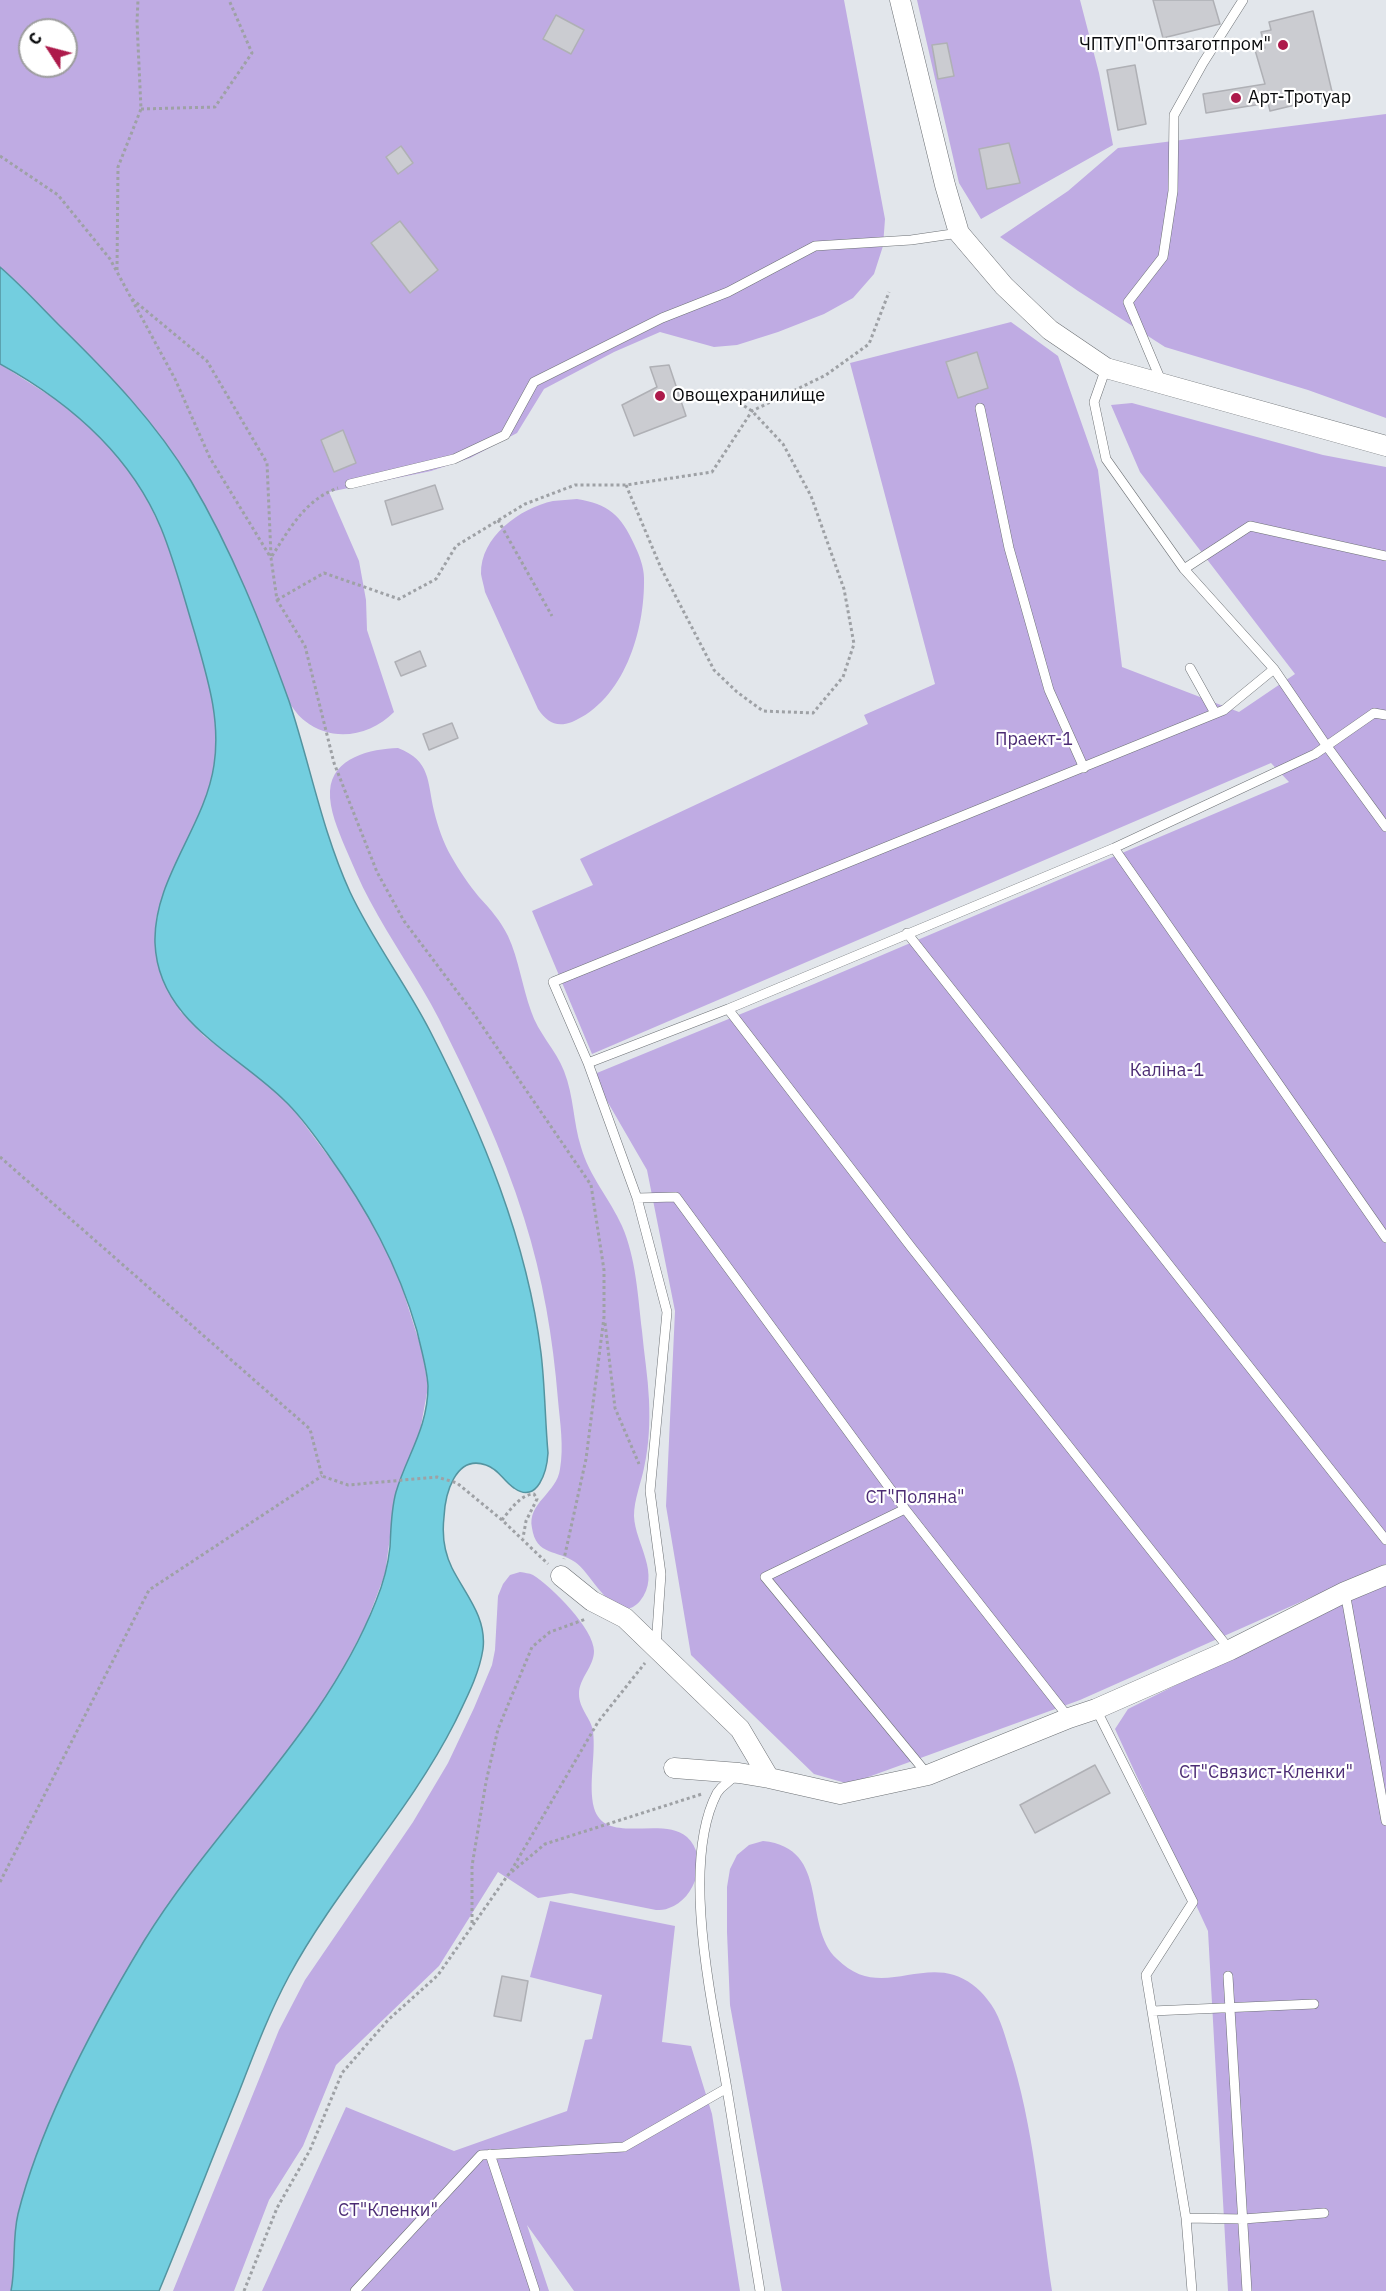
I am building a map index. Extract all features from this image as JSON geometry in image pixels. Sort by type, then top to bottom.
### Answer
[{"type":"street","points":[[900,0],[945,186],[959,233],[1004,286],[1050,330],[1106,368],[1386,446]]},
{"type":"street","points":[[674,1768],[739,1773],[840,1794],[928,1775],[1096,1709],[1230,1650],[1345,1592],[1386,1575]]},
{"type":"street","points":[[561,1576],[592,1601],[616,1612],[634,1626],[655,1649],[740,1729],[769,1778]]},
{"type":"lane","points":[[1162,383],[1128,302],[1163,257],[1173,191],[1174,115],[1203,63],[1243,0]]},
{"type":"lane","points":[[350,484],[454,459],[505,435],[534,382],[662,318],[728,292],[815,246],[911,240],[959,233]]},
{"type":"lane","points":[[1106,368],[1094,402],[1106,459],[1184,569],[1274,669],[1386,827]]},
{"type":"lane","points":[[980,408],[1010,548],[1049,690],[1084,768]]},
{"type":"lane","points":[[1184,569],[1250,526],[1386,556]]},
{"type":"lane","points":[[1190,668],[1215,713]]},
{"type":"lane","points":[[655,1649],[661,1574],[650,1491],[667,1312],[637,1198],[588,1063],[553,982],[1224,710],[1274,669]]},
{"type":"lane","points":[[588,1063],[728,1009],[1114,848],[1315,754],[1374,713],[1386,715]]},
{"type":"lane","points":[[1114,848],[1386,1238]]},
{"type":"lane","points":[[906,933],[1386,1539]]},
{"type":"lane","points":[[728,1009],[919,1256],[1230,1650]]},
{"type":"lane","points":[[637,1198],[676,1197],[905,1509],[1069,1718]]},
{"type":"lane","points":[[905,1509],[765,1578],[928,1775]]},
{"type":"lane","points":[[1345,1592],[1386,1821]]},
{"type":"lane","points":[[1096,1709],[1193,1902],[1146,1975],[1186,2218],[1192,2291]]},
{"type":"lane","points":[[739,1773],[721,1788],[713,1801],[704,1833],[699,1906],[760,2291]]},
{"type":"lane","points":[[1228,1976],[1247,2291]]},
{"type":"lane","points":[[1152,2011],[1314,2004]]},
{"type":"lane","points":[[355,2291],[482,2155],[624,2147],[727,2088]]},
{"type":"lane","points":[[490,2154],[535,2291]]},
{"type":"lane","points":[[1186,2218],[1243,2219],[1324,2213]]},
{"type":"path","points":[[117,272],[118,167],[141,109],[138,0]]},
{"type":"path","points":[[141,109],[215,107],[252,54],[229,0]]},
{"type":"path","points":[[0,156],[58,195],[110,260],[175,379],[210,458],[271,558]]},
{"type":"path","points":[[277,600],[324,573],[399,598],[436,579],[456,546],[525,504],[575,485],[626,485],[712,472],[752,411],[826,375],[869,344],[889,291]]},
{"type":"path","points":[[131,298],[207,361],[267,463],[271,558],[277,600],[305,646],[334,764],[377,872],[404,921],[474,1014],[591,1185],[604,1270],[604,1317],[615,1408],[650,1491]]},
{"type":"path","points":[[626,485],[661,568],[714,670],[737,692],[763,711],[813,713],[843,677],[854,644],[844,589],[811,496],[783,444],[752,411],[732,398]]},
{"type":"path","points":[[271,558],[296,518],[313,501],[322,493],[350,484]]},
{"type":"path","points":[[498,520],[552,616]]},
{"type":"path","points":[[0,1157],[310,1429],[322,1476]]},
{"type":"path","points":[[561,1576],[586,1459],[604,1317]]},
{"type":"path","points":[[322,1476],[348,1485],[437,1477],[465,1488],[561,1576]]},
{"type":"path","points":[[0,1882],[148,1590],[322,1476]]},
{"type":"path","points":[[502,1520],[523,1498],[528,1494],[534,1494],[537,1499],[526,1521],[523,1539]]},
{"type":"path","points":[[472,1925],[472,1866],[486,1782],[498,1729],[532,1647],[550,1632],[569,1624],[616,1612]]},
{"type":"path","points":[[244,2291],[277,2208],[310,2150],[342,2073],[388,2020],[438,1975],[508,1875],[598,1722],[655,1649]]},
{"type":"path","points":[[508,1875],[545,1845],[721,1788]]},
{"type":"green space","points":[[0,0],[844,0],[885,219],[883,246],[874,274],[853,298],[824,314],[737,345],[714,347],[660,332],[614,352],[544,389],[517,433],[470,458],[431,471],[329,492],[359,561],[366,600],[367,630],[394,712],[374,727],[363,731],[339,734],[316,728],[303,719],[289,703],[233,561],[220,533],[177,459],[115,383],[0,267]]},
{"type":"green space","points":[[917,0],[1080,0],[1099,73],[1113,145],[981,219],[959,183]]},
{"type":"green space","points":[[1386,114],[1386,418],[1308,390],[1165,347],[1000,237],[1068,191],[1118,148]]},
{"type":"green space","points":[[1011,322],[1058,356],[1098,470],[1122,667],[1239,712],[1295,674],[1140,472],[1111,405],[1132,403],[1323,455],[1386,467],[1386,1564],[1080,1700],[849,1784],[814,1774],[691,1655],[666,1506],[675,1311],[647,1170],[592,1075],[814,984],[1289,782],[1271,763],[592,1054],[532,911],[593,885],[580,859],[868,724],[864,715],[935,684],[850,363]]},
{"type":"green space","points":[[0,364],[55,399],[93,429],[121,460],[143,492],[160,526],[174,562],[213,697],[216,731],[215,763],[207,797],[166,888],[156,918],[180,1011],[204,1036],[260,1078],[290,1105],[355,1192],[386,1247],[399,1278],[423,1354],[428,1387],[418,1442],[396,1493],[385,1574],[366,1624],[316,1715],[185,1882],[148,1934],[94,2029],[70,2077],[47,2132],[11,2291],[0,2291]]},
{"type":"green space","points":[[577,499],[605,508],[624,525],[642,565],[643,599],[635,641],[618,681],[590,712],[572,722],[557,724],[548,720],[538,709],[485,592],[481,574],[482,561],[495,536],[515,517],[553,501]]},
{"type":"green space","points":[[398,748],[417,759],[422,766],[426,773],[437,823],[448,851],[457,867],[495,915],[508,936],[534,1019],[561,1063],[567,1080],[578,1138],[585,1158],[627,1238],[636,1278],[648,1383],[649,1417],[647,1451],[634,1516],[635,1527],[646,1559],[648,1580],[646,1591],[640,1601],[631,1608],[622,1608],[613,1604],[575,1562],[543,1548],[534,1537],[532,1519],[534,1512],[558,1477],[562,1443],[550,1331],[531,1241],[516,1193],[474,1092],[431,1004],[366,894],[332,812],[330,791],[332,779],[345,763],[365,753]]},
{"type":"green space","points":[[520,1572],[533,1575],[551,1589],[580,1620],[592,1642],[594,1651],[592,1662],[581,1683],[579,1694],[593,1731],[592,1799],[600,1819],[622,1828],[663,1829],[676,1831],[687,1837],[694,1845],[697,1855],[698,1866],[692,1887],[678,1903],[666,1909],[656,1910],[571,1893],[538,1898],[498,1872],[439,1966],[336,2065],[303,2146],[269,2200],[234,2291],[173,2291],[279,2030],[305,1980],[413,1822],[448,1763],[492,1665],[498,1596],[510,1575]]},
{"type":"green space","name":"СТ\"Связист-Кленки\"","points":[[1386,1584],[1386,2291],[1228,2291],[1208,1931],[1115,1729],[1128,1709],[1357,1595]]},
{"type":"green space","points":[[763,1841],[785,1847],[799,1858],[807,1872],[826,1944],[837,1959],[852,1970],[866,1976],[880,1978],[939,1972],[954,1975],[972,1984],[991,2004],[1005,2036],[1025,2108],[1052,2291],[782,2291],[730,2005],[727,1887],[730,1869],[737,1855],[749,1845]]},
{"type":"green space","name":"СТ\"Кленки\"","points":[[550,1901],[675,1926],[662,2042],[691,2046],[712,2114],[740,2291],[574,2291],[527,2225],[549,2291],[262,2291],[346,2107],[454,2151],[567,2111],[585,2040],[592,2039],[602,1995],[530,1977]]},
{"type":"water","points":[[0,267],[97,364],[147,419],[191,481],[220,534],[257,617],[289,701],[340,869],[369,928],[430,1031],[467,1108],[500,1188],[525,1269],[541,1353],[543,1378],[548,1453],[546,1468],[540,1483],[529,1492],[522,1492],[510,1485],[490,1467],[475,1463],[466,1465],[459,1471],[447,1498],[443,1530],[447,1556],[482,1626],[483,1649],[472,1687],[437,1755],[308,1943],[289,1976],[261,2036],[159,2291],[11,2291],[16,2223],[28,2179],[40,2144],[71,2073],[144,1941],[203,1857],[299,1735],[328,1693],[354,1648],[376,1601],[385,1575],[394,1499],[425,1415],[428,1386],[417,1331],[401,1283],[380,1238],[342,1174],[291,1107],[203,1034],[185,1015],[170,994],[159,971],[155,943],[162,897],[201,810],[214,765],[216,731],[212,698],[179,580],[161,528],[148,501],[132,476],[95,432],[50,395],[0,364]]},
{"type":"building","points":[[1153,0],[1213,0],[1220,24],[1163,38]]},
{"type":"building","points":[[1313,11],[1333,96],[1270,111],[1268,103],[1206,113],[1203,94],[1265,84],[1255,50],[1265,48],[1261,32],[1271,30],[1269,22]]},
{"type":"building","points":[[556,15],[584,30],[571,54],[543,39]]},
{"type":"building","points":[[947,43],[954,76],[938,79],[932,45]]},
{"type":"building","points":[[1135,65],[1146,124],[1118,130],[1107,70]]},
{"type":"building","points":[[1009,143],[1020,183],[987,189],[979,149]]},
{"type":"building","points":[[401,146],[413,163],[398,174],[386,157]]},
{"type":"building","points":[[400,221],[438,270],[410,293],[371,243]]},
{"type":"building","points":[[977,352],[988,388],[958,398],[946,362]]},
{"type":"building","name":"Овощехранилище","points":[[669,365],[686,416],[634,436],[622,405],[657,387],[650,367]]},
{"type":"building","points":[[343,430],[356,463],[334,472],[321,440]]},
{"type":"building","points":[[435,485],[443,509],[392,525],[385,501]]},
{"type":"building","points":[[420,651],[426,666],[401,676],[395,662]]},
{"type":"building","points":[[452,723],[458,738],[429,750],[423,734]]},
{"type":"building","points":[[1095,1765],[1110,1793],[1035,1833],[1020,1805]]},
{"type":"building","points":[[502,1976],[528,1981],[521,2021],[494,2016]]},
{"type":"place","name":"ЧПТУП\"Оптзаготпром\"","points":[[1283,45]]},
{"type":"place","name":"Арт-Тротуар","points":[[1236,98]]},
{"type":"place","name":"Овощехранилище","points":[[660,396]]},
{"type":"park label","name":"Праект-1","points":[[1034,740]]},
{"type":"park label","name":"Каліна-1","points":[[1167,1071]]},
{"type":"park label","name":"СТ\"Поляна\"","points":[[915,1498]]}]
